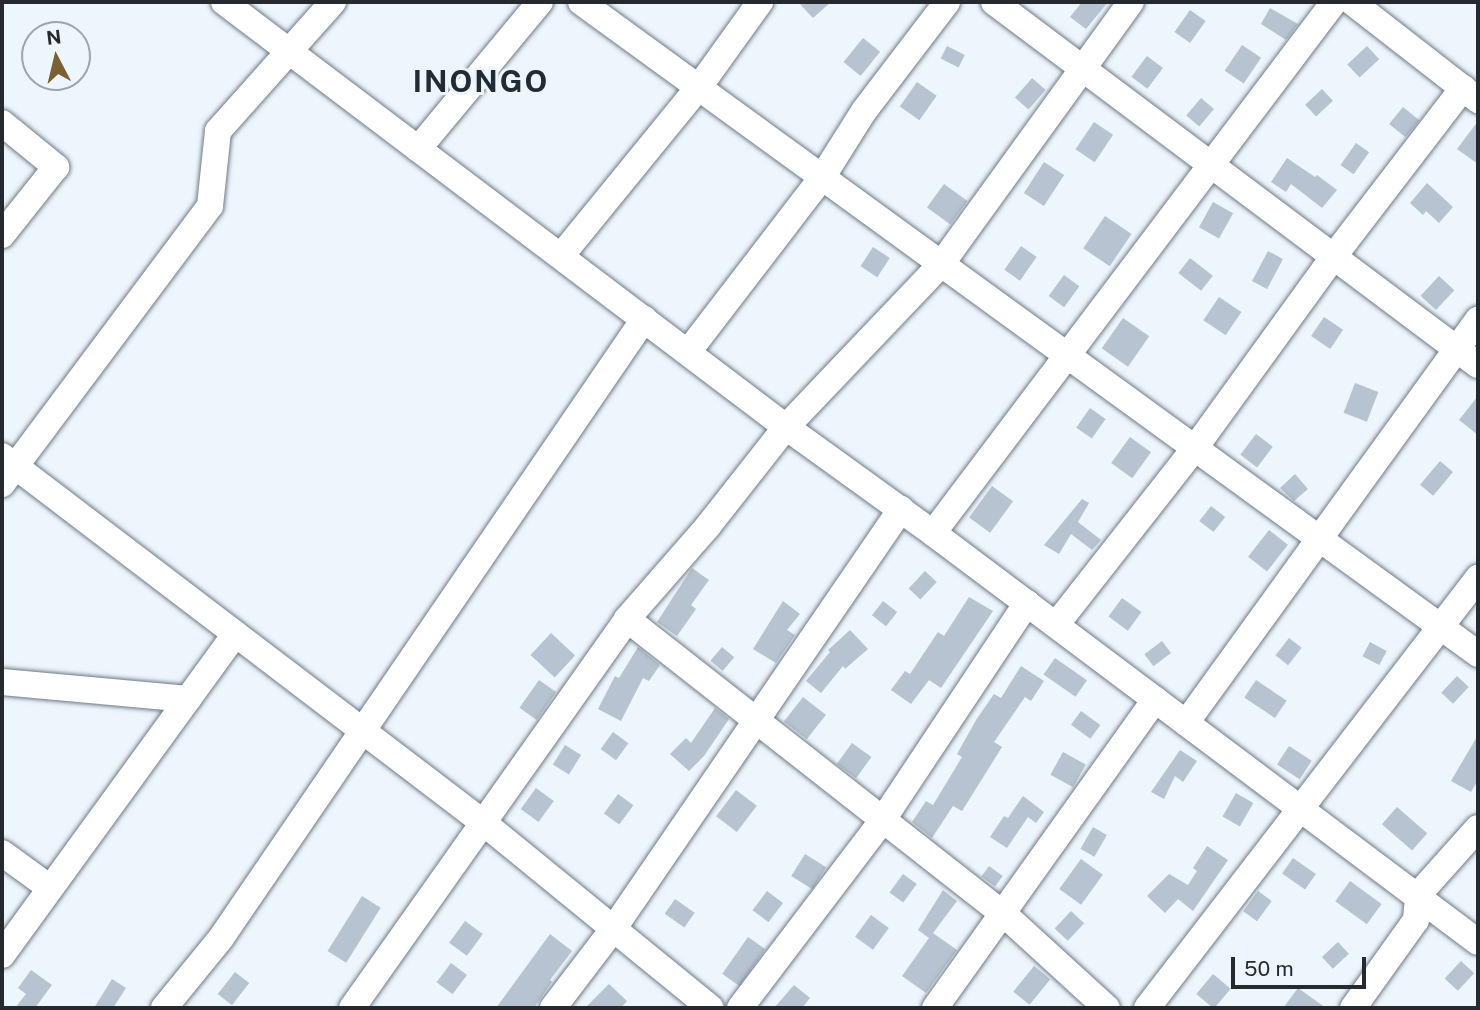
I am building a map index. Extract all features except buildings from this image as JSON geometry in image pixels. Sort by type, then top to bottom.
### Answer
[{"type":"street","points":[[224,2],[786,427],[901,509],[1478,942]]},
{"type":"street","points":[[334,2],[218,131],[209,206],[6,468],[236,634],[485,824],[711,1008]]},
{"type":"street","points":[[418,149],[540,2]]},
{"type":"street","points":[[581,2],[1478,654]]},
{"type":"street","points":[[561,256],[699,87],[760,2]]},
{"type":"street","points":[[688,352],[823,176],[864,111],[947,2]]},
{"type":"street","points":[[994,2],[1478,365]]},
{"type":"street","points":[[352,1008],[485,824],[627,619],[708,526],[786,427],[942,263],[1130,2]]},
{"type":"street","points":[[933,533],[1334,2]]},
{"type":"street","points":[[1056,625],[1195,448],[1334,256],[1471,94],[1352,2]]},
{"type":"street","points":[[2,123],[56,167],[2,235]]},
{"type":"street","points":[[164,1008],[221,938],[644,319]]},
{"type":"street","points":[[1186,723],[1318,537],[1478,320]]},
{"type":"street","points":[[554,1008],[614,928],[901,509]]},
{"type":"street","points":[[1147,1008],[1478,578]]},
{"type":"street","points":[[740,1008],[882,821],[1027,603]]},
{"type":"street","points":[[627,619],[1005,915],[1107,1008]]},
{"type":"street","points":[[2,955],[236,634]]},
{"type":"street","points":[[2,682],[188,699]]},
{"type":"street","points":[[935,1008],[1005,915],[1155,700]]},
{"type":"street","points":[[1353,1008],[1416,920],[1418,895],[1478,828]]},
{"type":"street","points":[[2,853],[50,888]]},
{"type":"district","name":"INONGO","points":[[481,81]]}]
